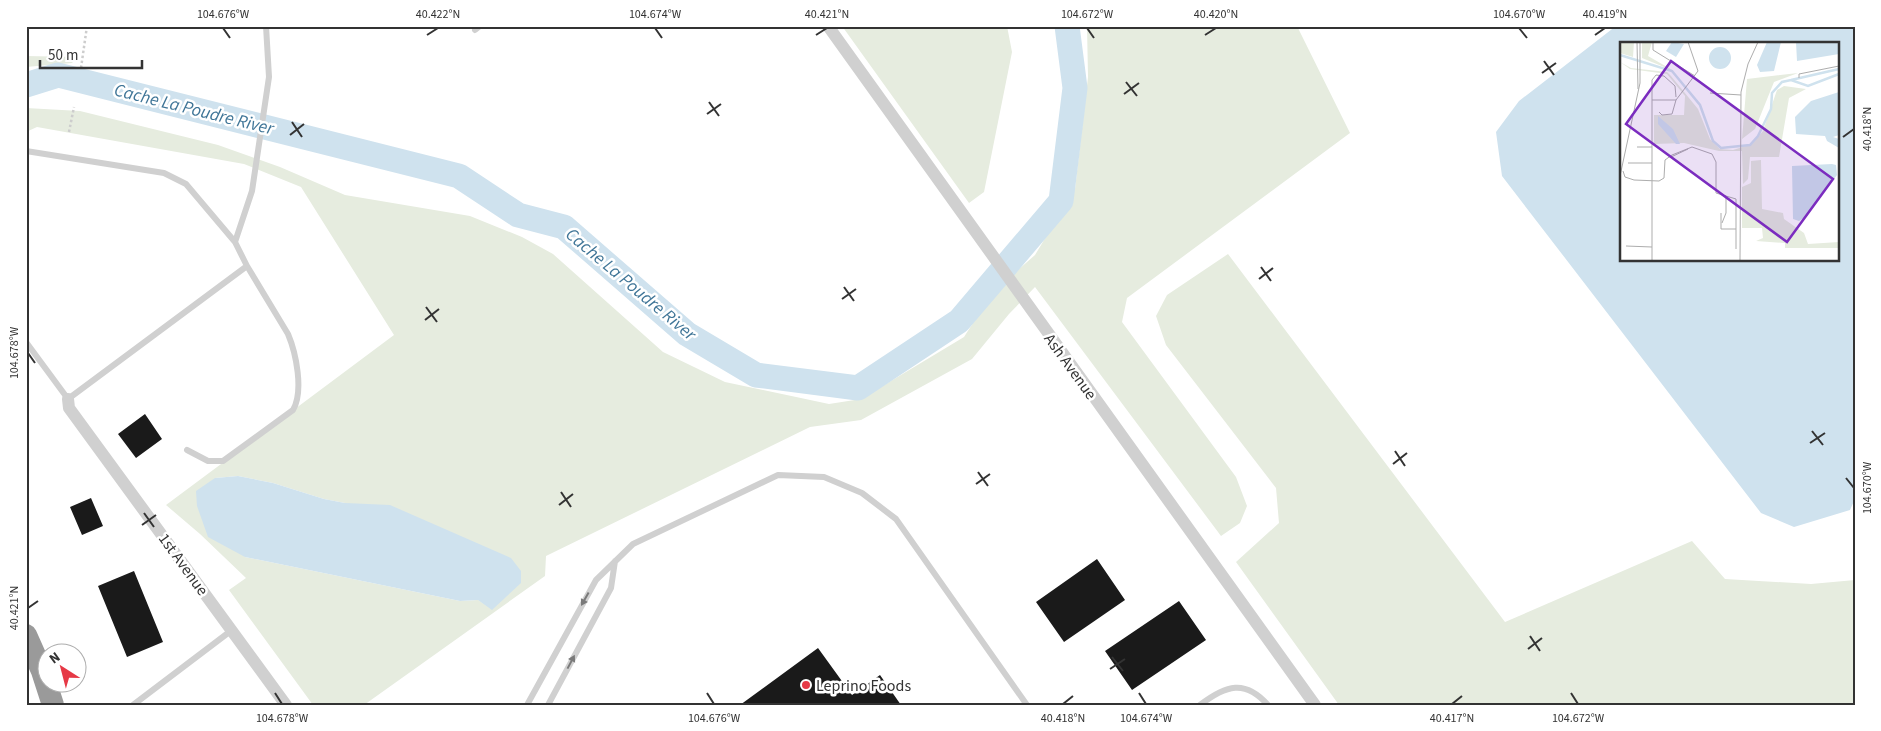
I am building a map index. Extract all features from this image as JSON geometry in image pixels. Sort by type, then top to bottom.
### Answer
[{"type":"highway","points":[[26,635],[54,705]]},
{"type":"street","name":"Ash Avenue","points":[[828,26],[1315,705]]},
{"type":"street","name":"1st Avenue","points":[[68,399],[69,408],[286,705]]},
{"type":"lane","points":[[235,242],[252,191],[269,77],[266,26]]},
{"type":"lane","points":[[26,151],[164,173],[186,184],[235,242],[288,334],[292,345],[298,392],[293,410],[223,461],[208,461],[187,450]]},
{"type":"lane","points":[[26,342],[68,399],[248,266]]},
{"type":"lane","points":[[527,705],[596,580],[632,544],[778,474],[824,477],[862,493],[896,519],[1027,705]]},
{"type":"lane","points":[[548,705],[611,588],[615,561]]},
{"type":"lane","points":[[133,705],[232,630]]},
{"type":"lane","points":[[1200,705],[1215,693],[1237,687],[1258,694],[1268,705]]},
{"type":"path","points":[[81,68],[87,26]]},
{"type":"path","points":[[69,132],[74,107]]},
{"type":"shaded area","points":[[842,26],[1007,26],[1012,52],[984,192],[969,203]]},
{"type":"shaded area","points":[[1087,26],[1297,26],[1350,133],[1127,298],[1122,322],[1236,477],[1247,506],[1240,523],[1221,536],[1035,287],[1009,314],[972,359],[861,420],[810,427],[546,556],[545,576],[364,705],[313,705],[229,590],[246,578],[166,505],[394,335],[301,187],[244,164],[37,127],[26,132],[26,108],[80,111],[218,145],[280,167],[345,195],[470,216],[522,237],[553,254],[663,352],[725,382],[829,404],[861,399],[964,337],[993,292],[1035,255],[1075,189],[1088,77]],"holes":[[[238,476],[273,483],[324,499],[345,503],[492,610],[478,600],[460,601],[245,557],[215,478]]]},
{"type":"shaded area","points":[[26,56],[77,57],[72,63],[26,67]]},
{"type":"shaded area","points":[[1228,254],[1505,622],[1692,541],[1725,579],[1811,584],[1855,580],[1855,705],[1339,705],[1236,562],[1279,523],[1276,488],[1166,345],[1156,316],[1167,295]]},
{"type":"water","points":[[1616,26],[1855,26],[1855,499],[1850,510],[1794,527],[1761,513],[1502,176],[1496,132],[1519,101]]},
{"type":"water","points":[[238,476],[273,483],[324,499],[345,503],[390,505],[511,558],[521,571],[521,583],[492,610],[478,600],[460,601],[245,557],[208,537],[197,506],[196,491],[215,478]]},
{"type":"building","points":[[145,414],[162,439],[136,458],[118,434]]},
{"type":"building","points":[[91,498],[103,526],[82,535],[70,507]]},
{"type":"building","points":[[1097,559],[1125,600],[1064,642],[1036,602]]},
{"type":"building","points":[[134,571],[163,642],[127,657],[98,586]]},
{"type":"building","points":[[1179,601],[1206,640],[1132,690],[1105,651]]},
{"type":"building","name":"Leprino Foods","points":[[818,648],[852,695],[880,675],[901,705],[740,705]]},
{"type":"waterway","name":"Cache La Poudre River","points":[[26,85],[58,75],[459,176],[518,215],[564,227],[687,334],[756,375],[858,388],[959,321],[1061,201],[1075,88],[1067,26]]},
{"type":"place","name":"Leprino Foods","points":[[806,685]]}]
